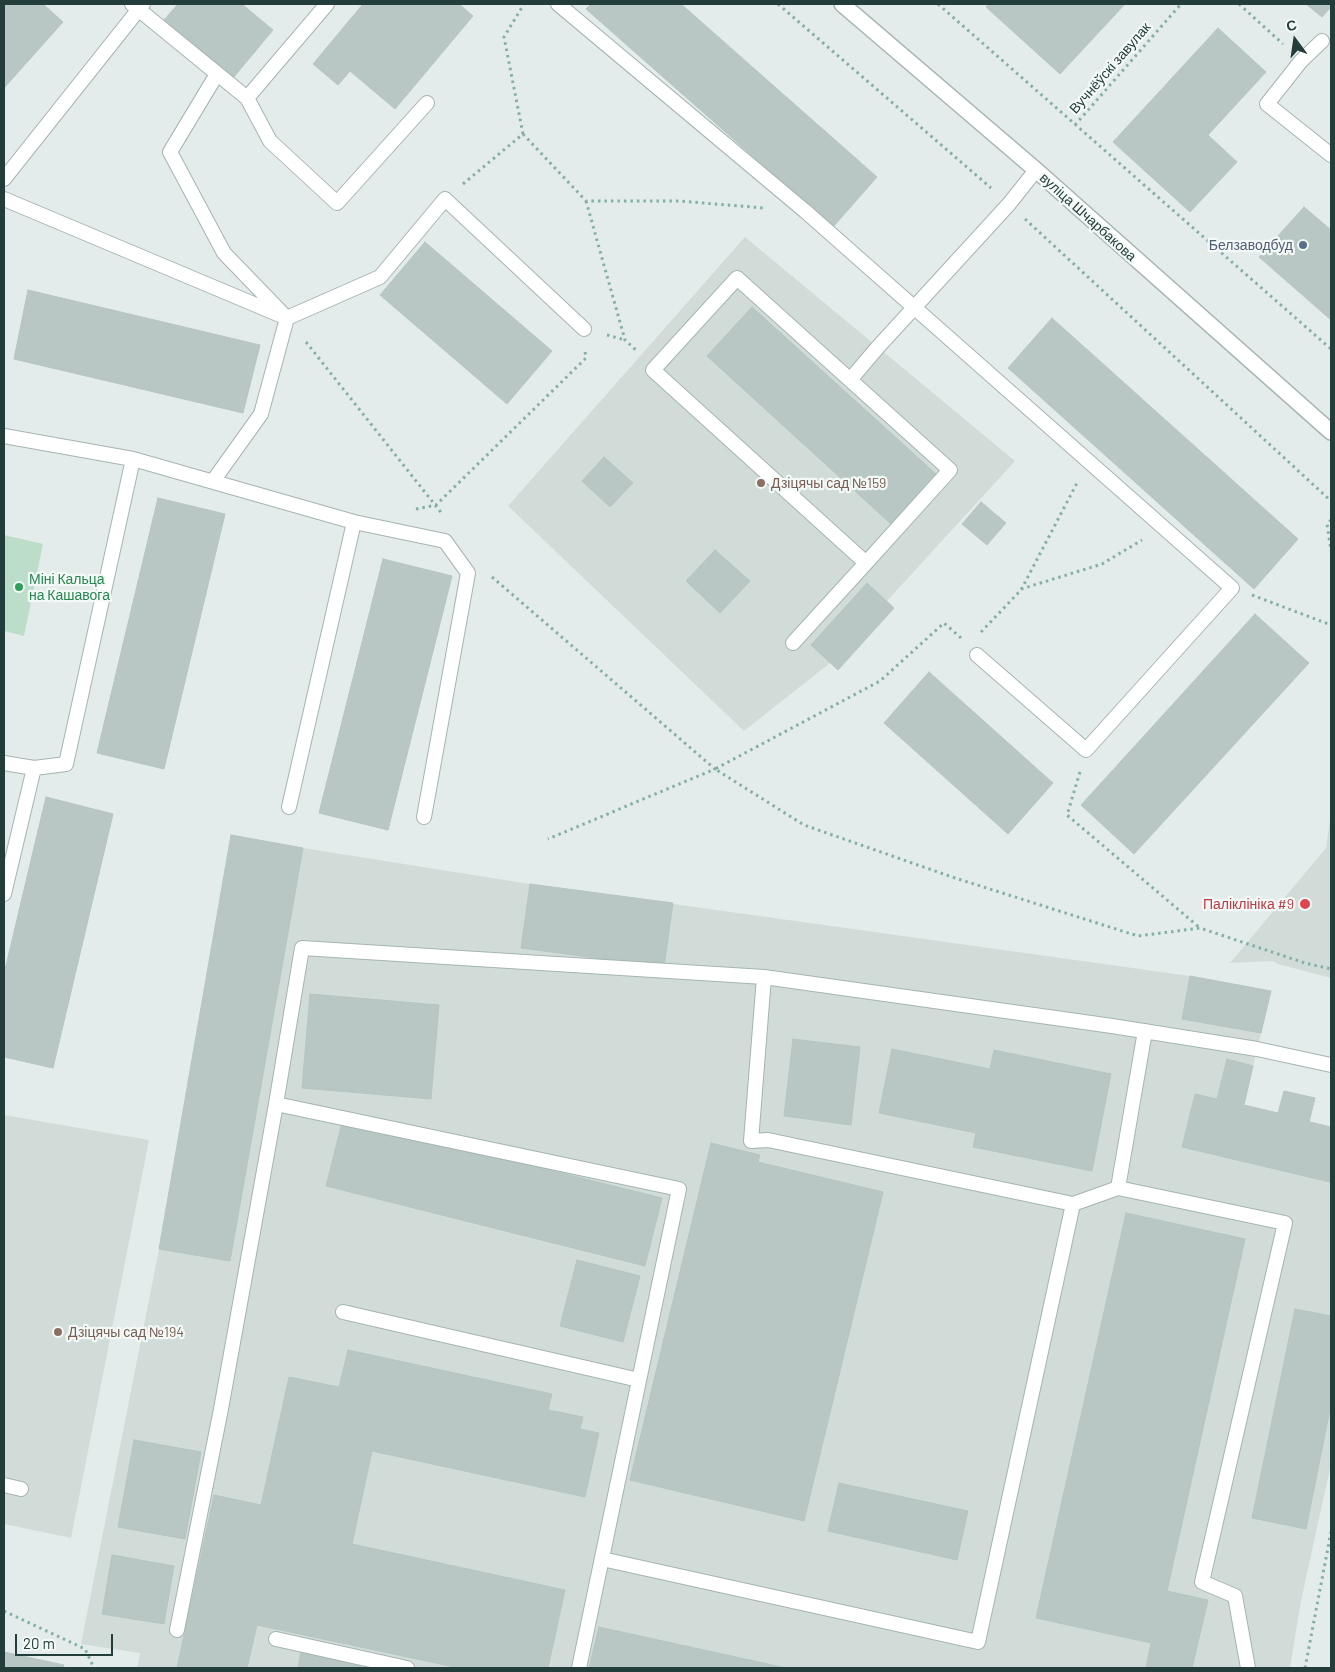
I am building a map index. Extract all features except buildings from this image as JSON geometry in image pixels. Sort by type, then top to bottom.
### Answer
[{"type":"street","name":"вуліца Шчарбакова","points":[[842,4],[1036,170],[1331,432]]},
{"type":"lane","points":[[247,98],[327,4]]},
{"type":"lane","points":[[558,4],[805,211],[1232,588],[1086,750],[973,650]]},
{"type":"lane","points":[[4,179],[138,6],[247,98],[270,141],[337,203],[426,103]]},
{"type":"lane","points":[[1322,41],[1301,61],[1267,104],[1331,155]]},
{"type":"lane","points":[[218,74],[170,152],[224,253],[287,318]]},
{"type":"lane","points":[[850,380],[1009,204],[1036,170]]},
{"type":"lane","points":[[4,200],[287,318],[380,277],[445,199],[584,329]]},
{"type":"lane","points":[[793,643],[866,563],[950,470],[737,278],[653,370],[866,563]]},
{"type":"lane","points":[[213,481],[261,414],[287,318]]},
{"type":"lane","points":[[4,436],[133,459],[354,522],[445,541],[468,573],[424,817]]},
{"type":"lane","points":[[4,763],[34,768],[66,764],[133,459]]},
{"type":"lane","points":[[289,807],[354,522]]},
{"type":"lane","points":[[4,894],[34,768]]},
{"type":"lane","points":[[177,1630],[221,1409],[302,948],[764,977],[1146,1031],[1257,1049],[1331,1065]]},
{"type":"lane","points":[[764,977],[751,1141],[768,1140],[1073,1204],[1118,1188],[1285,1222],[1202,1582],[1235,1596],[1248,1668]]},
{"type":"lane","points":[[1118,1188],[1146,1031]]},
{"type":"lane","points":[[276,1104],[679,1189],[579,1668]]},
{"type":"lane","points":[[602,1559],[978,1642],[1073,1204]]},
{"type":"lane","points":[[343,1312],[639,1380]]},
{"type":"lane","points":[[4,1485],[21,1489]]},
{"type":"lane","points":[[276,1639],[407,1668]]},
{"type":"path","points":[[524,4],[504,37],[523,134],[586,202],[625,340],[642,355]]},
{"type":"path","points":[[778,4],[1009,204],[1331,501]]},
{"type":"path","points":[[938,4],[1331,349]]},
{"type":"path","name":"Вучнёўскі завулак","points":[[1075,125],[1182,4]]},
{"type":"path","points":[[1239,4],[1301,61]]},
{"type":"path","points":[[445,199],[523,134]]},
{"type":"path","points":[[586,202],[679,201],[805,211]]},
{"type":"path","points":[[287,318],[448,521]]},
{"type":"path","points":[[408,511],[436,505],[586,358],[584,329]]},
{"type":"path","points":[[548,839],[716,769],[880,681],[944,623],[973,650],[1021,590],[1088,462]]},
{"type":"path","points":[[1331,520],[1327,524],[1331,551]]},
{"type":"path","points":[[1021,590],[1102,564],[1163,528]]},
{"type":"path","points":[[491,576],[716,769],[804,825],[952,877],[1138,936],[1200,928]]},
{"type":"path","points":[[1232,588],[1331,625]]},
{"type":"path","points":[[1086,750],[1068,815],[1200,928],[1305,963],[1331,969]]},
{"type":"path","points":[[1305,1668],[1331,1532]]},
{"type":"path","points":[[4,1611],[85,1649],[94,1668]]},
{"type":"shaded area","name":"Дзіцячы сад №159","points":[[745,237],[1015,461],[887,601],[894,608],[838,670],[830,663],[744,731],[508,506]]},
{"type":"shaded area","name":"Паліклініка #9","points":[[1331,812],[1331,978],[1273,961],[1230,963],[1326,848]]},
{"type":"shaded area","points":[[231,835],[530,884],[1190,976],[1271,991],[1244,1105],[1278,1113],[1284,1091],[1315,1098],[1310,1121],[1331,1127],[1331,1464],[1301,1601],[1290,1668],[137,1668],[140,1653],[81,1644],[159,1249]]},
{"type":"shaded area","name":"Дзіцячы сад №194","points":[[4,1115],[149,1140],[71,1538],[4,1524]]},
{"type":"green space","name":"Міні Кальца на Кашавога","points":[[4,535],[43,544],[24,636],[4,631]]},
{"type":"place","name":"Белзаводбуд","points":[[1303,245]]},
{"type":"place","name":"Дзіцячы сад №159","points":[[761,483]]},
{"type":"place","name":"Міні Кальца на Кашавога","points":[[19,587]]},
{"type":"place","name":"Паліклініка #9","points":[[1305,904]]},
{"type":"place","name":"Дзіцячы сад №194","points":[[58,1332]]}]
